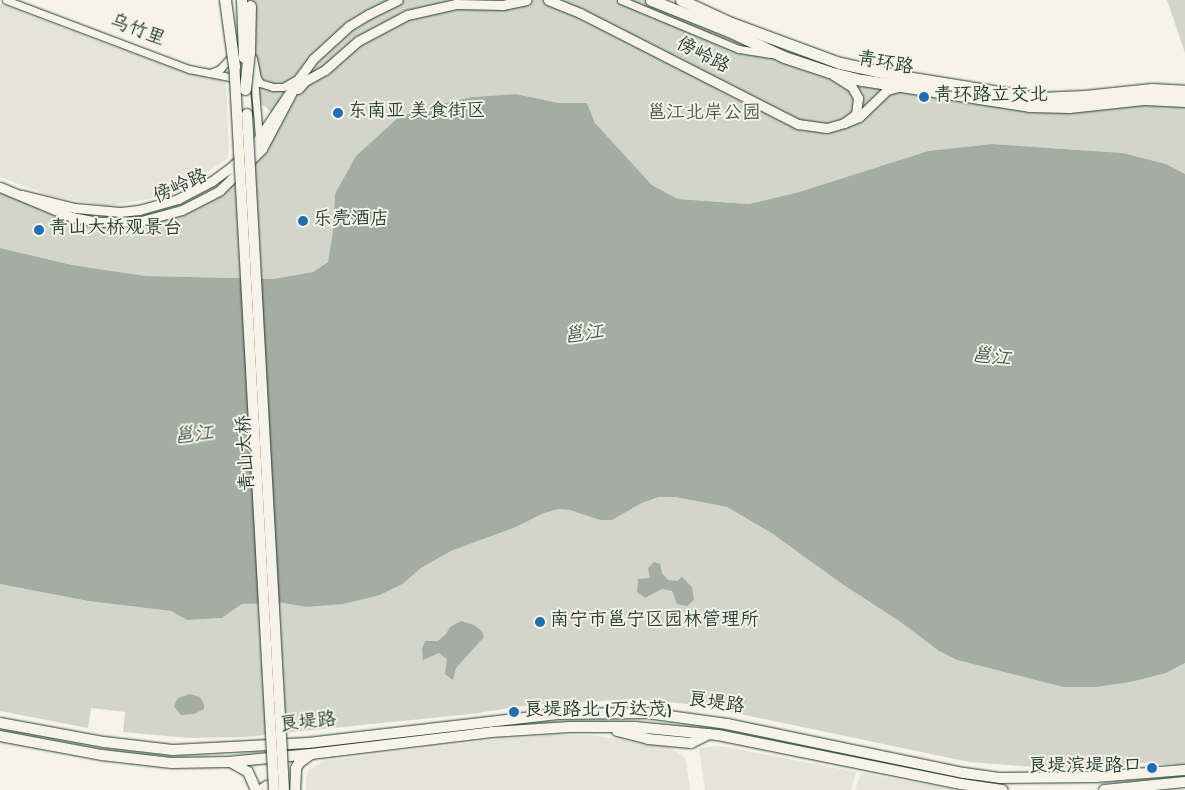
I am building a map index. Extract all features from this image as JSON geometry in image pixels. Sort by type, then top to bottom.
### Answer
[{"type":"main road","points":[[228,0],[232,67],[242,115]]},
{"type":"main road","points":[[242,0],[253,84]]},
{"type":"main road","points":[[242,115],[253,84],[249,53],[250,0]]},
{"type":"main road","name":"青环路","points":[[651,0],[729,31],[784,57],[829,72],[903,86],[1044,107],[1069,107],[1144,99],[1185,101]]},
{"type":"main road","name":"青环路","points":[[681,0],[732,23],[840,63],[900,76],[1038,98],[1152,89],[1185,91]]},
{"type":"main road","name":"青山大桥","points":[[242,115],[274,790]]},
{"type":"main road","name":"青山大桥","points":[[242,115],[284,790]]},
{"type":"main road","name":"良堤路","points":[[0,723],[104,742],[173,750],[246,748],[558,714],[647,714],[727,724],[964,773],[1000,778],[1096,777],[1185,770]]},
{"type":"main road","name":"良堤路","points":[[0,736],[102,755],[172,763],[228,762],[311,754],[492,732],[635,727],[709,734],[961,784],[1002,790]]},
{"type":"main road","points":[[351,738],[353,749]]},
{"type":"main road","points":[[296,790],[296,768],[299,763],[311,754]]},
{"type":"main road","points":[[228,762],[239,765],[248,772],[256,790]]},
{"type":"main road","points":[[1104,790],[1185,782]]},
{"type":"main road","points":[[261,790],[276,784],[286,786],[291,790]]},
{"type":"street","name":"乌竹里","points":[[6,0],[205,74],[232,67],[253,84],[273,87],[283,86],[300,77]]},
{"type":"street","points":[[250,0],[253,84],[259,138]]},
{"type":"street","name":"傍岭路","points":[[22,195],[58,205],[99,211],[139,210],[195,192],[236,162],[259,138],[313,59],[349,26],[398,0]]},
{"type":"street","points":[[279,119],[305,81],[325,70],[358,41],[393,21],[439,7],[471,4],[504,6],[526,0]]},
{"type":"street","name":"傍岭路","points":[[548,0],[580,13],[798,124],[816,128],[844,123],[859,117],[887,90],[903,86]]},
{"type":"street","points":[[621,0],[739,49],[784,57]]},
{"type":"street","points":[[205,74],[232,67],[236,162]]},
{"type":"street","points":[[829,72],[852,87],[858,98],[856,114],[844,123]]},
{"type":"street","name":"傍岭路","points":[[0,187],[72,217],[98,222],[121,222],[161,217],[200,202],[231,181],[262,149],[300,77]]},
{"type":"shaded area","points":[[0,4],[187,73],[220,79],[226,83],[229,152],[227,159],[178,191],[156,198],[107,206],[51,196],[0,177]]},
{"type":"shaded area","points":[[554,735],[590,735],[669,747],[682,755],[686,760],[690,790],[306,790],[306,776],[309,770],[323,761],[491,740]]},
{"type":"shaded area","points":[[716,746],[856,772],[851,790],[705,790],[699,748]]},
{"type":"shaded area","points":[[861,773],[957,790],[855,790]]},
{"type":"green space","name":"邕江北岸公园","points":[[252,0],[651,0],[784,57],[922,89],[1185,101],[1185,174],[1166,164],[1123,153],[992,144],[928,151],[799,192],[749,204],[678,199],[652,185],[595,123],[587,103],[559,103],[516,94],[472,97],[428,107],[399,117],[335,194],[333,231],[328,262],[313,272],[273,279],[146,276],[72,265],[0,248],[0,187],[72,217],[121,223],[200,202],[262,149],[279,119],[245,89]]},
{"type":"green space","points":[[1167,0],[1185,0],[1185,53]]},
{"type":"green space","points":[[659,497],[675,497],[727,507],[773,534],[939,651],[957,660],[1063,687],[1096,687],[1131,682],[1166,673],[1185,663],[1185,765],[1143,763],[1058,769],[969,762],[697,705],[635,699],[530,705],[471,714],[245,737],[188,738],[123,732],[125,712],[91,708],[88,728],[0,711],[0,584],[88,601],[171,611],[187,620],[222,618],[242,604],[283,603],[306,607],[404,583],[421,568],[451,551],[516,527],[544,513],[559,509],[571,510],[600,520],[612,520],[642,503]]},
{"type":"water","name":"邕江","points":[[516,94],[559,103],[587,103],[595,123],[652,185],[678,199],[749,204],[799,192],[928,151],[992,144],[1123,153],[1166,164],[1185,174],[1185,663],[1166,673],[1131,682],[1096,687],[1063,687],[957,660],[939,651],[773,534],[727,507],[675,497],[659,497],[642,503],[612,520],[600,520],[570,510],[559,509],[544,513],[516,527],[451,551],[421,568],[404,583],[380,595],[343,604],[306,607],[283,603],[242,604],[222,618],[187,620],[171,611],[88,601],[0,584],[0,248],[72,265],[146,276],[273,279],[313,272],[328,262],[333,231],[335,194],[356,156],[399,117],[428,107],[472,97]]},
{"type":"water","points":[[654,562],[660,564],[662,573],[668,580],[677,581],[682,577],[692,587],[694,600],[687,606],[677,604],[672,591],[662,589],[645,598],[637,592],[638,579],[650,578],[648,568]]},
{"type":"water","points":[[461,621],[474,625],[481,630],[484,637],[456,668],[453,680],[445,674],[447,659],[439,653],[423,660],[422,649],[425,641],[438,641],[446,634],[450,627]]},
{"type":"water","points":[[190,694],[200,697],[204,704],[204,709],[194,714],[181,715],[174,706],[178,698]]},
{"type":"place","name":"青环路立交北","points":[[924,97]]},
{"type":"place","name":"东南亚 美食街区","points":[[338,113]]},
{"type":"place","name":"乐壳酒店","points":[[303,221]]},
{"type":"place","name":"青山大桥观景台","points":[[39,230]]},
{"type":"place","name":"南宁市邕宁区园林管理所","points":[[540,622]]},
{"type":"place","name":"良堤路北 (万达茂)","points":[[514,712]]},
{"type":"place","name":"良堤滨堤路口","points":[[1152,768]]}]
